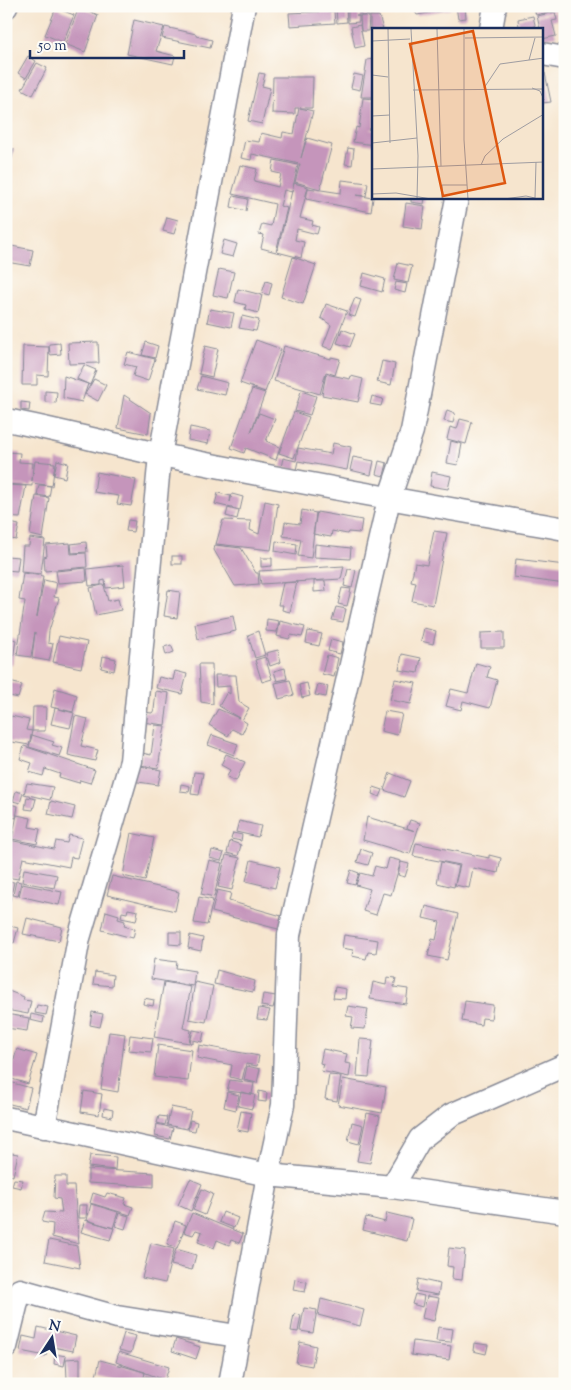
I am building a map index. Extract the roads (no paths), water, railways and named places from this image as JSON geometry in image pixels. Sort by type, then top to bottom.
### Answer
[{"type":"street","points":[[44,1127],[79,938],[97,870],[131,761],[160,455],[244,6]]},
{"type":"street","points":[[491,28],[495,6]]},
{"type":"street","points":[[544,54],[565,58]]},
{"type":"street","points":[[230,1384],[237,1336],[283,1105],[289,935],[390,499],[412,431],[457,199]]},
{"type":"street","points":[[6,420],[72,433],[160,455],[390,499],[560,524]]},
{"type":"street","points":[[392,1187],[420,1139],[451,1115],[565,1065]]},
{"type":"street","points":[[6,1118],[268,1175],[392,1187],[565,1212]]},
{"type":"street","points":[[6,1347],[20,1290],[117,1316],[237,1336]]}]
